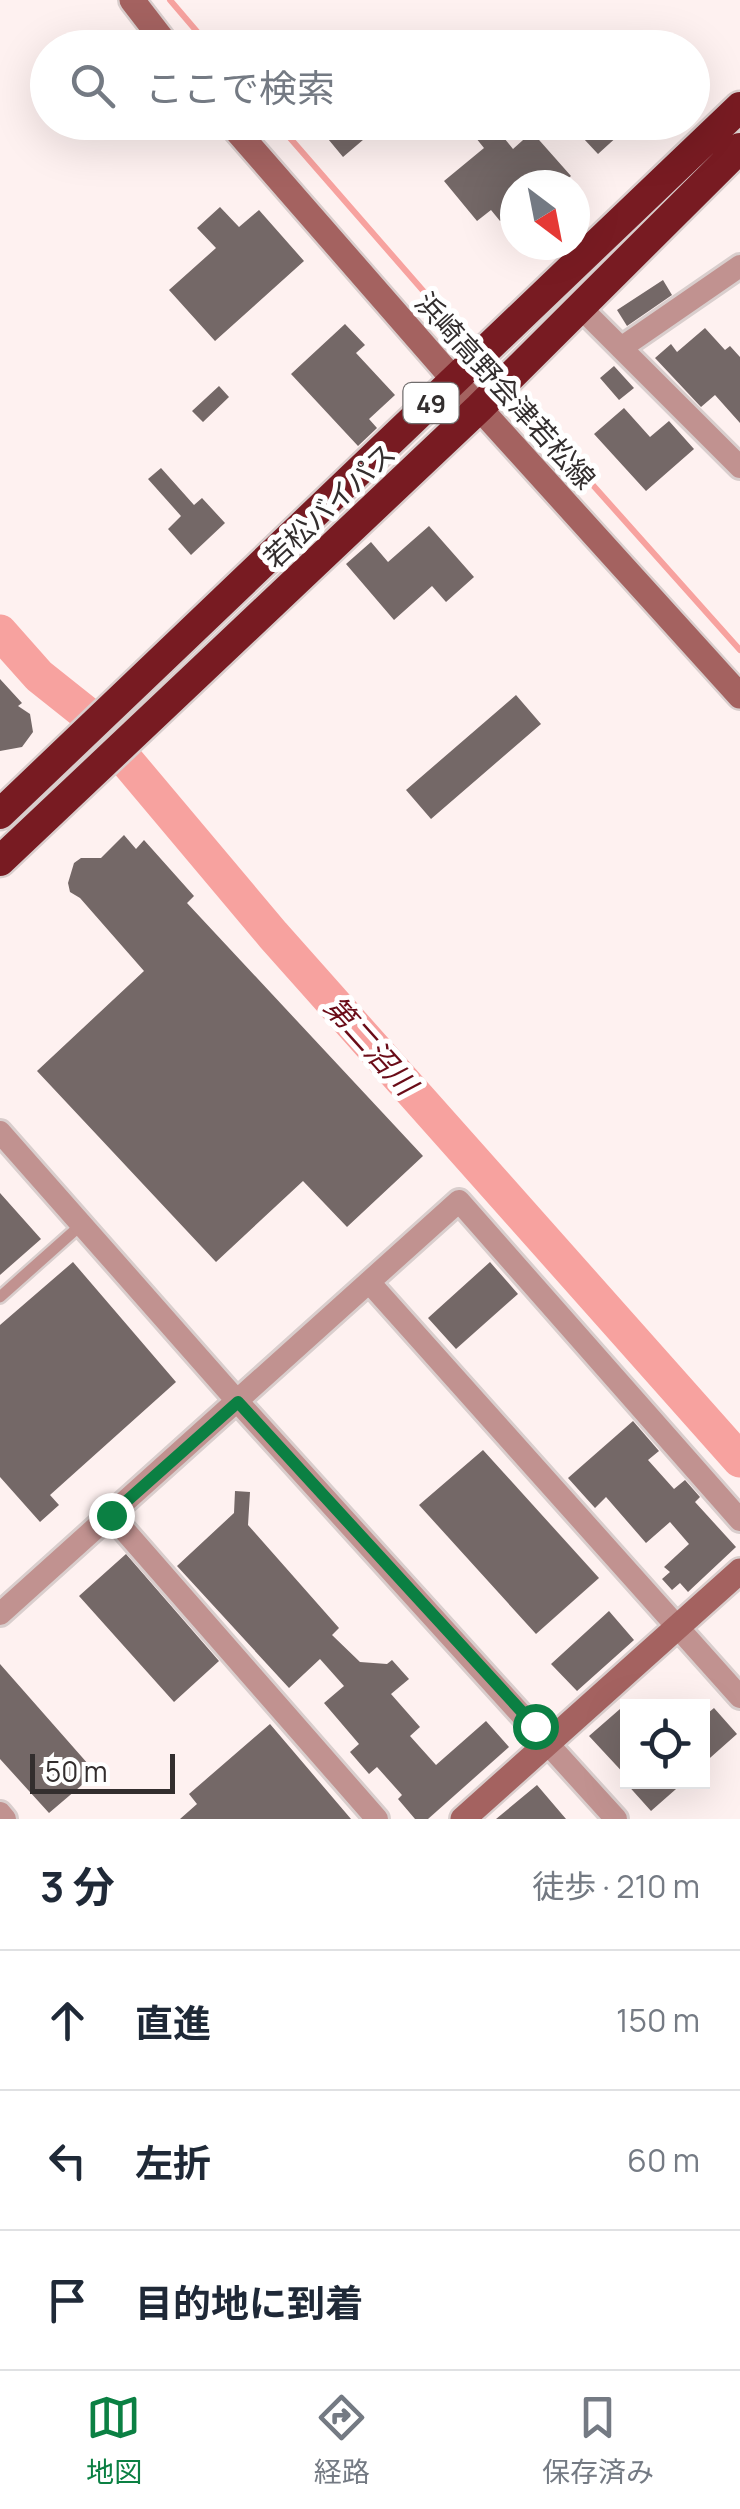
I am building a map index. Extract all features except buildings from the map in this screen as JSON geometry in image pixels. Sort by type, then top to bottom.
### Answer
[{"type":"highway","name":"若松バイパス","points":[[710,136],[740,107]]},
{"type":"highway","name":"若松バイパス","points":[[0,814],[705,140]]},
{"type":"highway","name":"若松バイパス","points":[[0,861],[480,408],[740,148]]},
{"type":"main road","points":[[132,0],[155,30]]},
{"type":"main road","name":"浜崎高野会津若松線","points":[[245,140],[454,380],[740,696]]},
{"type":"main road","points":[[463,1819],[740,1571]]},
{"type":"street","points":[[621,348],[740,266]]},
{"type":"street","points":[[580,307],[740,467]]},
{"type":"street","points":[[0,1132],[238,1402],[616,1819]]},
{"type":"street","points":[[0,1614],[459,1201],[740,1520]]},
{"type":"street","points":[[370,1282],[740,1697]]},
{"type":"street","points":[[111,1515],[376,1819]]},
{"type":"street","points":[[0,1813],[5,1819]]},
{"type":"lane","points":[[0,1296],[82,1224]]},
{"type":"waterway","points":[[170,0],[196,30]]},
{"type":"waterway","points":[[292,140],[446,317]]},
{"type":"waterway","points":[[533,418],[740,650]]},
{"type":"waterway","name":"第二沼川","points":[[0,632],[39,676],[88,715],[273,935],[740,1460]]},
{"type":"route","points":[[111,1515],[238,1402],[535,1726]]}]
